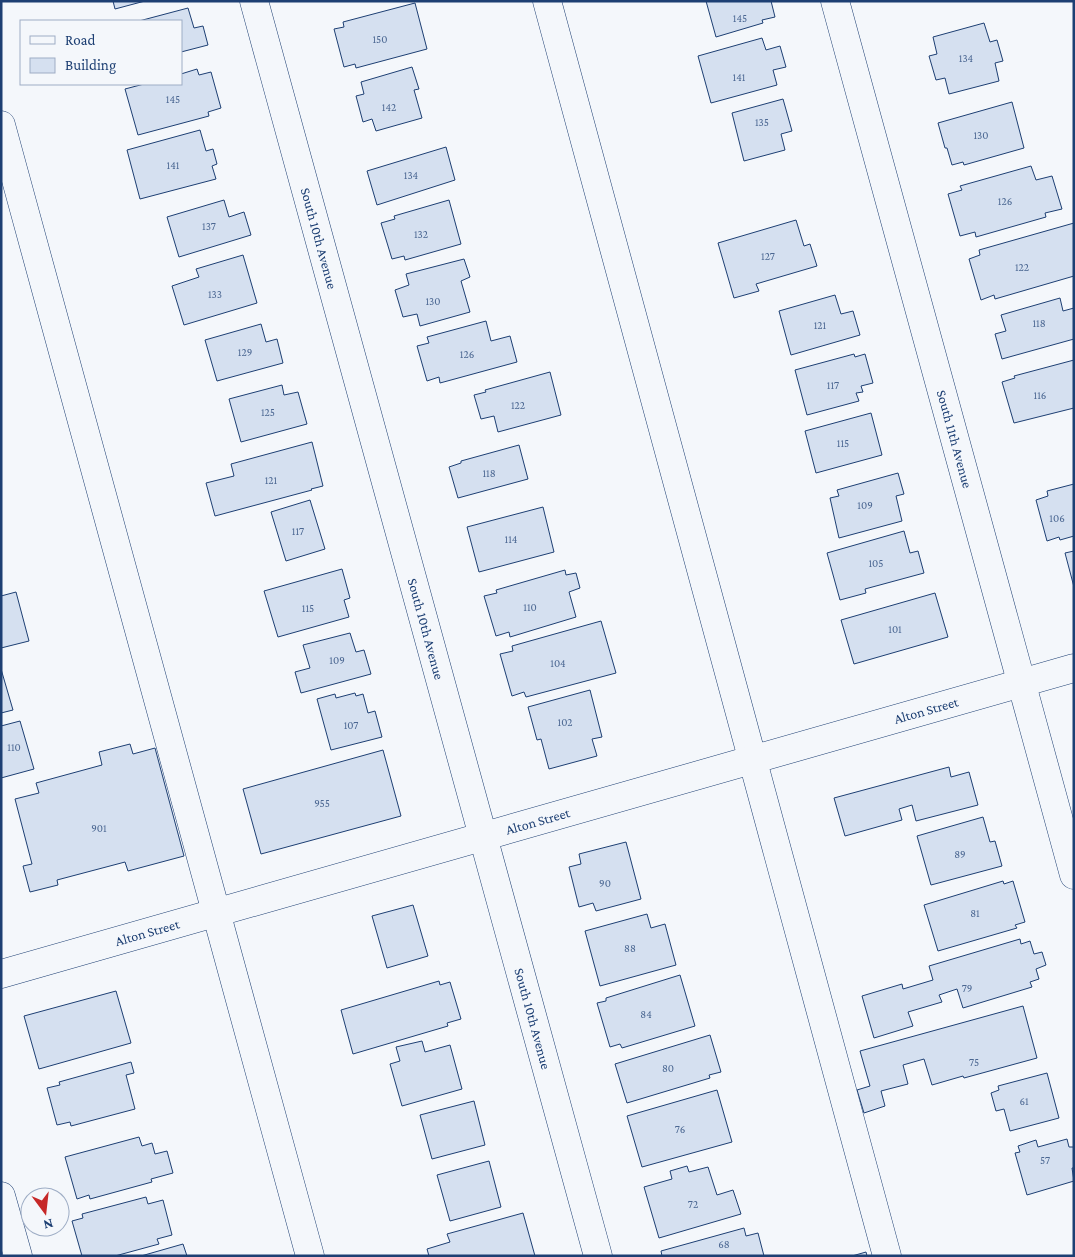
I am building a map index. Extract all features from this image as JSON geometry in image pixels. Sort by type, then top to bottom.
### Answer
[{"type":"street","name":"South 10th Avenue","points":[[254,1],[598,1256]]},
{"type":"street","points":[[547,1],[887,1256]]},
{"type":"street","name":"South 11th Avenue","points":[[835,1],[1074,875]]},
{"type":"street","points":[[1,125],[310,1256]]},
{"type":"street","name":"Alton Street","points":[[1,974],[1074,668]]},
{"type":"street","points":[[1,1196],[18,1256]]},
{"type":"building","points":[[113,1],[145,1],[115,9]]},
{"type":"building","points":[[706,1],[771,1],[775,17],[762,20],[763,23],[716,37]]},
{"type":"building","points":[[415,3],[427,49],[356,68],[355,64],[344,67],[334,29],[344,27],[343,22]]},
{"type":"building","points":[[188,8],[194,28],[203,26],[208,45],[182,52],[182,20],[143,20]]},
{"type":"building","points":[[984,23],[990,42],[997,40],[1003,61],[995,63],[999,81],[949,94],[945,78],[936,80],[929,56],[937,54],[933,37]]},
{"type":"building","points":[[762,38],[766,50],[780,46],[786,67],[773,70],[777,85],[711,103],[698,56]]},
{"type":"building","points":[[412,67],[419,89],[414,90],[422,118],[376,131],[372,119],[363,122],[356,96],[364,94],[361,82]]},
{"type":"building","points":[[197,69],[199,75],[211,72],[221,108],[208,112],[209,116],[138,135],[125,89],[140,85],[182,85],[182,74]]},
{"type":"building","points":[[783,99],[792,131],[781,134],[785,150],[744,161],[732,113]]},
{"type":"building","points":[[1012,102],[1024,148],[964,165],[963,162],[952,165],[938,123]]},
{"type":"building","points":[[200,130],[206,151],[213,149],[217,164],[212,166],[216,179],[140,199],[127,150]]},
{"type":"building","points":[[446,147],[455,180],[377,205],[367,171]]},
{"type":"building","points":[[1031,166],[1036,180],[1052,176],[1062,209],[1045,213],[1046,217],[976,237],[975,232],[960,236],[948,194],[962,190],[960,186]]},
{"type":"building","points":[[224,200],[229,217],[244,212],[251,235],[179,257],[167,217]]},
{"type":"building","points":[[449,200],[461,244],[405,260],[404,256],[392,259],[381,223],[395,219],[394,216]]},
{"type":"building","points":[[796,220],[804,246],[810,244],[817,266],[756,284],[759,291],[734,298],[718,243]]},
{"type":"building","points":[[1074,223],[1074,276],[995,299],[994,295],[981,300],[969,259],[980,255],[979,250]]},
{"type":"building","points":[[243,255],[257,303],[184,325],[172,286],[199,277],[196,269]]},
{"type":"building","points":[[464,259],[470,277],[461,281],[470,312],[420,326],[417,314],[403,317],[395,290],[409,285],[406,274]]},
{"type":"building","points":[[835,295],[841,314],[853,311],[860,335],[791,355],[779,311]]},
{"type":"building","points":[[1060,298],[1063,311],[1074,308],[1074,339],[1002,359],[995,334],[1006,331],[1001,315]]},
{"type":"building","points":[[486,321],[491,341],[510,336],[517,362],[440,383],[439,377],[427,381],[417,346],[429,343],[427,337]]},
{"type":"building","points":[[261,324],[266,342],[277,339],[283,363],[217,381],[205,340]]},
{"type":"building","points":[[854,354],[855,357],[865,354],[873,383],[861,386],[863,392],[856,393],[859,401],[807,415],[795,370]]},
{"type":"building","points":[[1074,360],[1074,408],[1014,423],[1002,382],[1015,378],[1014,376]]},
{"type":"building","points":[[550,372],[561,415],[498,432],[494,416],[481,419],[474,395],[486,392],[485,390]]},
{"type":"building","points":[[282,385],[284,395],[298,392],[307,424],[241,442],[229,399]]},
{"type":"building","points":[[871,413],[882,455],[816,473],[805,431]]},
{"type":"building","points":[[312,442],[323,486],[215,516],[206,483],[234,476],[231,464]]},
{"type":"building","points":[[519,445],[528,479],[458,498],[449,467],[461,463],[461,461]]},
{"type":"building","points":[[898,473],[904,494],[896,496],[902,521],[839,538],[830,498],[839,496],[837,490]]},
{"type":"building","points":[[1074,484],[1074,536],[1060,540],[1059,537],[1047,541],[1036,500],[1048,496],[1047,491]]},
{"type":"building","points":[[310,500],[325,549],[286,561],[271,512]]},
{"type":"building","points":[[543,507],[554,552],[479,572],[467,527]]},
{"type":"building","points":[[904,531],[910,553],[918,551],[924,573],[865,589],[866,593],[840,600],[827,553]]},
{"type":"building","points":[[1074,551],[1074,587],[1065,553]]},
{"type":"building","points":[[342,569],[350,598],[344,600],[349,617],[278,637],[264,591]]},
{"type":"building","points":[[565,570],[566,575],[576,573],[580,588],[569,592],[576,617],[510,637],[509,632],[496,636],[484,596],[497,593],[496,590]]},
{"type":"building","points":[[16,592],[29,641],[1,648],[1,596]]},
{"type":"building","points":[[935,593],[948,637],[854,664],[841,620]]},
{"type":"building","points":[[601,621],[616,673],[526,697],[524,692],[512,696],[500,654],[513,651],[512,646]]},
{"type":"building","points":[[350,633],[356,652],[364,650],[371,674],[301,693],[295,672],[310,668],[303,645]]},
{"type":"building","points":[[1,669],[13,710],[1,713]]},
{"type":"building","points":[[590,690],[602,737],[592,739],[597,756],[549,769],[541,739],[537,740],[528,707]]},
{"type":"building","points":[[355,693],[356,696],[363,694],[368,713],[375,711],[382,737],[331,750],[317,699],[335,694],[336,698]]},
{"type":"building","points":[[20,721],[34,769],[1,778],[1,726]]},
{"type":"building","points":[[130,744],[133,754],[155,748],[184,856],[128,871],[125,862],[57,880],[58,885],[30,892],[23,866],[32,864],[15,799],[39,793],[36,783],[102,765],[99,752]]},
{"type":"building","points":[[383,750],[401,816],[261,854],[243,789]]},
{"type":"building","points":[[949,767],[951,777],[969,772],[978,805],[916,821],[912,805],[899,809],[902,820],[845,836],[834,798]]},
{"type":"building","points":[[983,817],[990,842],[995,841],[1002,866],[931,885],[917,836]]},
{"type":"building","points":[[626,842],[641,899],[596,911],[593,903],[579,907],[569,867],[581,864],[579,854]]},
{"type":"building","points":[[1003,881],[1004,884],[1013,881],[1025,922],[1015,925],[1017,928],[938,951],[924,905]]},
{"type":"building","points":[[413,905],[428,956],[387,968],[372,916]]},
{"type":"building","points":[[647,914],[651,928],[665,924],[676,965],[600,986],[585,931]]},
{"type":"building","points":[[1020,939],[1021,944],[1030,941],[1034,954],[1042,952],[1046,965],[1036,969],[1039,979],[1030,982],[1032,987],[963,1008],[957,989],[939,995],[942,1002],[908,1012],[913,1026],[874,1038],[862,996],[902,984],[903,989],[933,980],[929,966]]},
{"type":"building","points":[[680,975],[695,1026],[622,1048],[620,1044],[610,1047],[597,1003],[606,1001],[606,998]]},
{"type":"building","points":[[439,981],[440,985],[450,982],[461,1019],[447,1023],[448,1026],[353,1054],[341,1010]]},
{"type":"building","points":[[116,991],[131,1043],[39,1069],[24,1016]]},
{"type":"building","points":[[1023,1006],[1037,1058],[932,1085],[924,1059],[903,1065],[908,1084],[881,1091],[885,1106],[864,1113],[857,1090],[870,1086],[860,1051]]},
{"type":"building","points":[[710,1035],[721,1072],[709,1075],[710,1078],[627,1103],[615,1064]]},
{"type":"building","points":[[422,1041],[425,1052],[450,1045],[462,1089],[402,1106],[390,1064],[400,1061],[396,1047]]},
{"type":"building","points":[[131,1062],[134,1073],[126,1075],[135,1109],[71,1126],[70,1122],[57,1125],[47,1088],[60,1085],[59,1082]]},
{"type":"building","points":[[1047,1073],[1059,1118],[1010,1131],[1004,1109],[996,1111],[991,1093],[999,1090],[998,1086]]},
{"type":"building","points":[[717,1090],[732,1142],[642,1167],[627,1116]]},
{"type":"building","points":[[474,1101],[485,1145],[432,1159],[420,1115]]},
{"type":"building","points":[[139,1137],[142,1146],[152,1143],[155,1154],[167,1151],[173,1173],[151,1179],[152,1182],[90,1199],[89,1195],[77,1199],[65,1157]]},
{"type":"building","points":[[1067,1139],[1069,1147],[1074,1147],[1074,1168],[1072,1168],[1074,1181],[1027,1195],[1015,1153],[1020,1152],[1018,1146],[1036,1140],[1038,1147]]},
{"type":"building","points":[[489,1161],[501,1207],[450,1221],[437,1175]]},
{"type":"building","points":[[687,1166],[689,1172],[708,1167],[717,1195],[733,1190],[741,1214],[659,1238],[644,1187],[672,1179],[670,1171]]},
{"type":"building","points":[[146,1197],[148,1204],[163,1200],[172,1235],[157,1239],[159,1244],[115,1256],[82,1256],[72,1221],[83,1218],[82,1214]]},
{"type":"building","points":[[523,1213],[535,1256],[429,1256],[427,1249],[450,1242],[447,1234]]},
{"type":"building","points":[[744,1228],[746,1236],[758,1233],[764,1256],[662,1256],[661,1251]]},
{"type":"building","points":[[183,1244],[187,1256],[141,1256]]},
{"type":"building","points":[[866,1252],[867,1256],[852,1256]]}]
